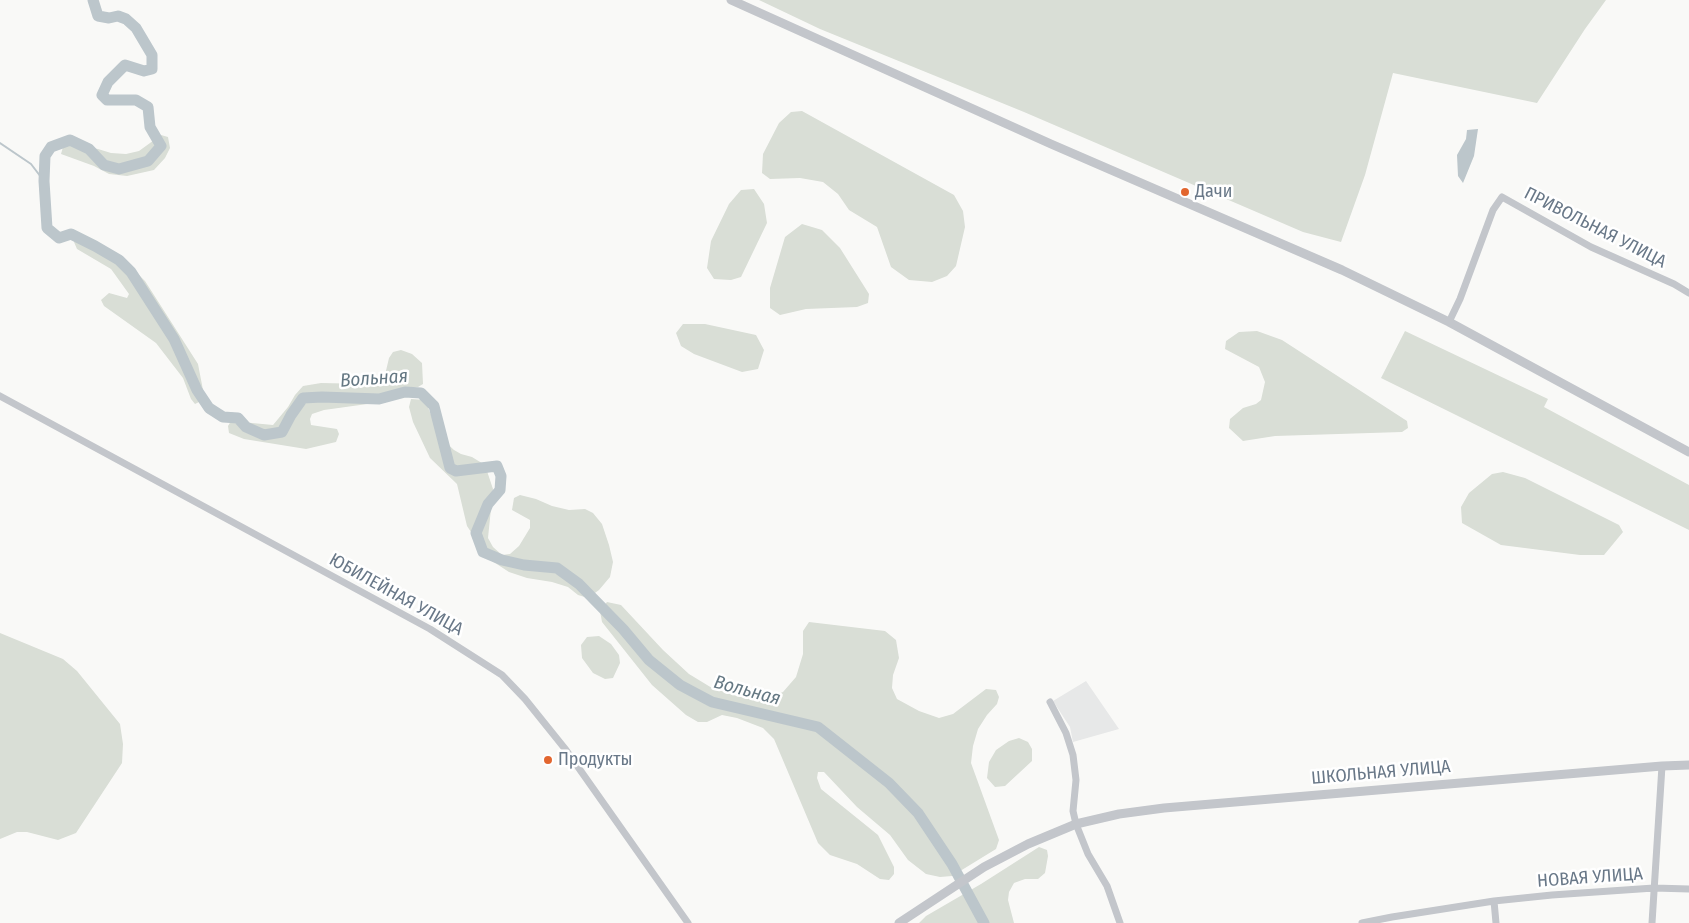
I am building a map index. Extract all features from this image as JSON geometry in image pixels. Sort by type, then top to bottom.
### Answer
[{"type":"street","points":[[731,0],[1086,160],[1342,270],[1449,322],[1689,452]]},
{"type":"street","name":"ПРИВОЛЬНАЯ УЛИЦА","points":[[1449,322],[1460,299],[1493,210],[1502,197],[1592,247],[1674,284],[1689,293]]},
{"type":"street","name":"ЮБИЛЕЙНАЯ УЛИЦА","points":[[0,396],[430,629],[502,675],[525,698],[566,750],[688,923]]},
{"type":"street","points":[[1050,702],[1066,733],[1073,755],[1076,780],[1073,811],[1076,824],[1088,854],[1107,886],[1120,923]]},
{"type":"street","name":"ШКОЛЬНАЯ УЛИЦА","points":[[899,923],[984,867],[1028,844],[1076,824],[1119,814],[1164,808],[1689,765]]},
{"type":"street","points":[[1652,923],[1662,766]]},
{"type":"street","name":"НОВАЯ УЛИЦА","points":[[1362,923],[1494,901],[1654,888],[1689,889]]},
{"type":"street","points":[[1494,901],[1496,923]]},
{"type":"shaded area","points":[[759,0],[1606,0],[1537,103],[1393,73],[1365,175],[1341,242],[1303,232],[1024,112],[820,29]]},
{"type":"shaded area","points":[[802,111],[954,195],[963,211],[965,227],[956,266],[947,276],[932,282],[909,280],[891,267],[877,227],[849,210],[838,194],[823,182],[800,178],[770,179],[762,173],[763,154],[779,123],[791,112]]},
{"type":"shaded area","points":[[1478,129],[1474,156],[1463,183],[1458,176],[1457,155],[1466,139],[1467,130]]},
{"type":"shaded area","points":[[161,135],[168,137],[170,148],[165,158],[154,170],[127,176],[109,174],[94,166],[61,154],[63,147],[72,145],[126,154],[139,151]]},
{"type":"shaded area","points":[[754,189],[764,204],[767,223],[741,277],[731,280],[714,279],[707,268],[711,241],[729,204],[741,190]]},
{"type":"shaded area","points":[[802,224],[822,230],[840,248],[869,294],[868,303],[857,307],[806,309],[780,315],[770,308],[770,288],[785,237]]},
{"type":"shaded area","points":[[78,241],[94,248],[108,259],[131,267],[145,281],[198,364],[203,390],[199,402],[195,404],[191,399],[183,378],[156,343],[104,306],[101,300],[109,293],[127,298],[129,294],[111,269],[77,249],[74,242]]},
{"type":"shaded area","points":[[683,324],[705,324],[756,335],[764,350],[758,369],[742,372],[694,354],[681,346],[676,333]]},
{"type":"shaded area","points":[[1257,331],[1282,340],[1407,421],[1408,428],[1402,432],[1275,436],[1243,441],[1229,428],[1230,419],[1243,408],[1256,404],[1261,400],[1265,382],[1259,367],[1225,349],[1226,341],[1239,332]]},
{"type":"shaded area","points":[[1405,331],[1548,399],[1544,407],[1689,485],[1689,530],[1381,378]]},
{"type":"shaded area","points":[[401,350],[412,354],[422,363],[423,384],[418,387],[409,387],[396,399],[389,401],[324,410],[312,414],[310,419],[311,425],[337,429],[339,434],[336,442],[306,449],[244,439],[229,433],[228,426],[231,421],[273,425],[303,386],[321,383],[368,384],[380,382],[385,375],[389,358],[393,352]]},
{"type":"shaded area","points":[[411,399],[425,400],[440,437],[454,450],[472,457],[485,465],[493,489],[488,538],[493,547],[502,555],[510,554],[519,546],[530,528],[530,520],[512,510],[514,498],[520,495],[552,506],[569,510],[585,509],[593,513],[602,524],[613,562],[610,577],[599,590],[588,598],[578,595],[568,587],[509,572],[489,559],[467,526],[457,484],[430,458],[413,422],[409,407]]},
{"type":"shaded area","points":[[1503,472],[1525,478],[1619,525],[1623,532],[1604,555],[1580,555],[1501,545],[1462,523],[1461,507],[1469,493],[1492,474]]},
{"type":"shaded area","points":[[607,602],[621,605],[663,650],[689,674],[712,688],[740,697],[767,698],[783,692],[796,677],[803,654],[803,631],[809,622],[885,631],[896,640],[899,658],[893,675],[892,688],[897,699],[919,711],[939,718],[953,714],[986,689],[996,690],[999,697],[997,704],[978,729],[971,763],[999,840],[996,849],[952,876],[940,877],[926,874],[908,860],[890,835],[857,807],[824,772],[818,772],[817,778],[821,789],[878,835],[894,867],[894,874],[889,880],[880,879],[857,864],[830,855],[818,843],[774,739],[763,728],[737,718],[722,715],[707,722],[698,722],[686,715],[652,685],[602,622],[600,611]]},
{"type":"shaded area","points":[[0,633],[63,659],[77,671],[120,724],[123,744],[122,763],[76,833],[58,840],[27,832],[17,832],[0,839]]},
{"type":"shaded area","points":[[599,636],[611,644],[619,655],[620,663],[613,678],[605,679],[593,673],[582,658],[581,645],[587,637]]},
{"type":"shaded area","points":[[1086,681],[1119,729],[1073,742],[1070,727],[1053,701]]},
{"type":"shaded area","points":[[1019,738],[1028,742],[1032,749],[1032,761],[1005,786],[995,787],[987,778],[989,762],[996,750],[1009,741]]},
{"type":"shaded area","points":[[1039,847],[1047,850],[1048,856],[1045,873],[1038,879],[1025,879],[1014,883],[1009,892],[1008,900],[1014,923],[919,923],[926,916]]},
{"type":"waterway","name":"Вольная","points":[[93,0],[98,16],[109,18],[118,16],[126,19],[136,28],[152,55],[152,69],[144,71],[125,65],[108,82],[102,95],[107,100],[136,100],[148,107],[150,127],[161,146],[148,161],[119,169],[104,165],[89,149],[70,140],[51,147],[45,156],[44,181],[47,228],[59,238],[71,234],[95,246],[119,260],[131,272],[174,339],[197,390],[209,408],[223,417],[238,418],[246,427],[264,435],[282,432],[303,398],[379,399],[405,392],[421,393],[434,406],[450,468],[456,471],[497,466],[501,476],[500,490],[488,504],[476,533],[483,552],[502,560],[524,565],[557,568],[579,584],[623,629],[649,660],[680,685],[712,702],[818,727],[889,783],[918,813],[952,864],[984,923]]},
{"type":"waterway","points":[[0,143],[31,164],[44,181]]},
{"type":"place","name":"Дачи","points":[[1185,192]]},
{"type":"place","name":"Продукты","points":[[548,760]]}]
